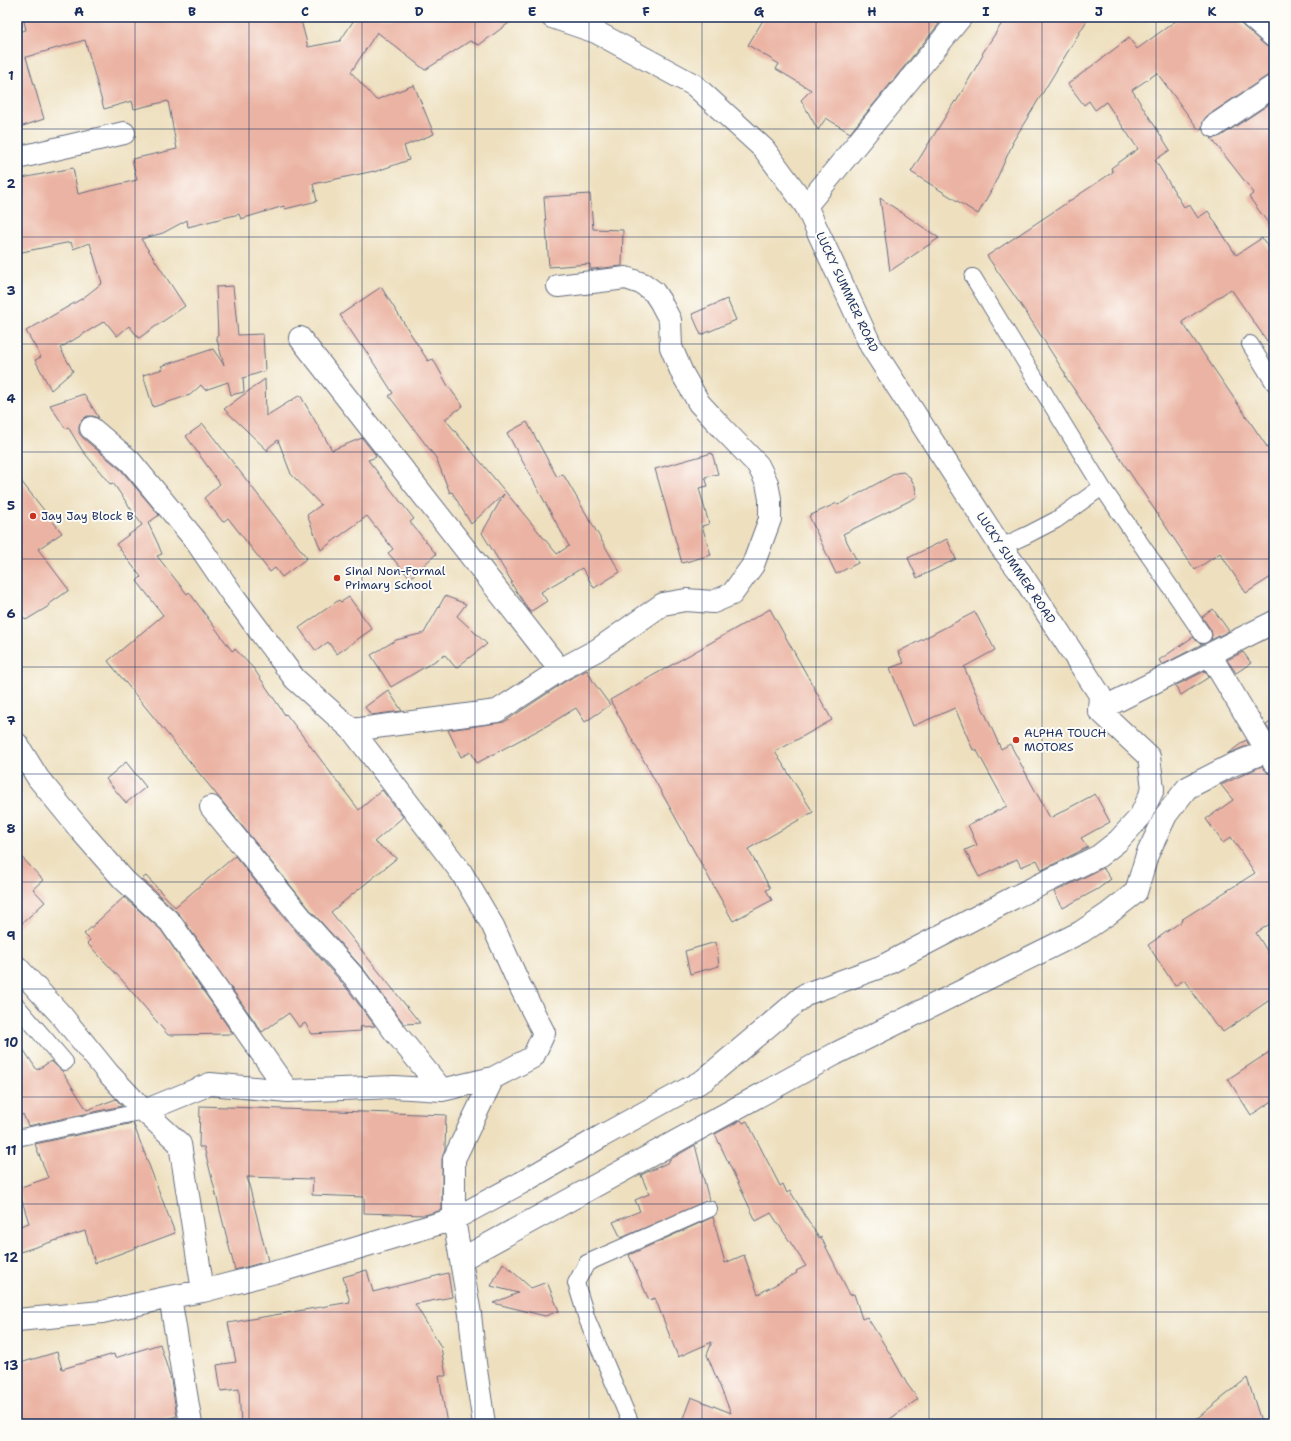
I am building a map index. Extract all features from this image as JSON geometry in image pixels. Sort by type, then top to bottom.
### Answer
[{"type":"street","name":"LUCKY SUMMER ROAD","points":[[552,17],[596,32],[694,85],[764,149],[806,206],[871,346],[1001,547],[1020,572],[1100,694],[1099,710]]},
{"type":"street","points":[[806,206],[961,17]]},
{"type":"street","points":[[1252,17],[1274,37]]},
{"type":"street","points":[[1214,126],[1274,86]]},
{"type":"street","points":[[17,158],[124,133]]},
{"type":"street","points":[[352,730],[497,711],[560,670],[597,650],[663,604],[686,600],[713,602],[732,594],[753,565],[770,519],[770,499],[767,483],[758,465],[699,403],[682,373],[672,347],[670,320],[654,292],[643,284],[626,278],[558,286]]},
{"type":"street","points":[[300,338],[560,670]]},
{"type":"street","points":[[90,428],[130,461],[196,540],[232,594],[295,679],[352,730],[461,872],[492,926],[520,986],[544,1032],[533,1057],[493,1078],[442,1090],[394,1087],[288,1091],[210,1084],[144,1111]]},
{"type":"street","points":[[17,1320],[102,1312],[203,1291],[287,1268],[454,1218],[521,1183],[602,1136],[704,1080],[806,994],[883,966],[1013,898],[1099,856],[1118,841],[1140,817],[1153,789],[1149,757],[1099,710],[1206,645],[1274,622]]},
{"type":"street","points":[[469,1255],[835,1054],[1081,932],[1108,914],[1136,892],[1147,855],[1166,815],[1187,788],[1269,747],[1206,645]]},
{"type":"street","points":[[17,744],[38,778],[82,832],[124,880],[170,922],[288,1091]]},
{"type":"street","points":[[211,807],[303,920],[356,979],[442,1090]]},
{"type":"street","points":[[17,967],[62,1016],[108,1073],[144,1111],[180,1144],[203,1291]]},
{"type":"street","points":[[484,1424],[475,1363],[470,1314],[454,1218],[454,1159],[493,1078]]},
{"type":"street","points":[[170,1297],[191,1424]]},
{"type":"lane","points":[[973,278],[1102,487],[1206,645]]},
{"type":"lane","points":[[1250,344],[1274,383]]},
{"type":"lane","points":[[1001,547],[1056,520],[1102,487]]},
{"type":"lane","points":[[17,1006],[65,1062]]},
{"type":"lane","points":[[17,1138],[144,1111]]},
{"type":"lane","points":[[631,1424],[587,1319],[576,1283],[588,1263],[709,1209]]},
{"type":"building","points":[[23,17],[300,17],[308,47],[340,41],[356,17],[517,17],[479,45],[470,41],[425,70],[377,32],[351,72],[376,100],[414,85],[434,134],[404,146],[409,160],[374,172],[313,184],[317,201],[285,209],[284,206],[241,219],[239,214],[188,227],[187,220],[163,233],[141,239],[185,306],[139,338],[129,326],[117,336],[105,321],[60,348],[73,371],[51,390],[35,360],[41,357],[26,331],[83,298],[102,283],[90,243],[73,249],[71,242],[17,253],[17,179],[73,168],[78,194],[137,180],[132,159],[177,149],[168,101],[134,109],[132,101],[104,109],[85,40],[26,57],[44,119],[17,128],[17,32],[26,30]]},
{"type":"building","points":[[765,17],[926,17],[939,24],[850,133],[826,118],[818,130],[801,100],[811,90],[776,69],[779,64],[748,45]]},
{"type":"building","points":[[1006,17],[1089,17],[1012,143],[993,187],[978,214],[911,172],[955,101],[956,102],[983,55],[982,54]]},
{"type":"building","points":[[1181,17],[1239,17],[1239,21],[1243,26],[1266,46],[1274,49],[1274,74],[1267,76],[1207,116],[1203,121],[1202,128],[1199,130],[1157,73],[1132,90],[1170,150],[1155,160],[1184,207],[1189,204],[1198,218],[1208,211],[1236,255],[1262,238],[1274,256],[1274,351],[1231,289],[1182,322],[1274,457],[1274,575],[1246,593],[1220,553],[1195,570],[1065,376],[1066,375],[1027,314],[987,256],[1113,172],[1111,168],[1138,149],[1106,102],[1095,110],[1089,101],[1084,105],[1068,84],[1129,38],[1137,49]]},
{"type":"building","points":[[1274,101],[1274,231],[1249,197],[1254,193],[1211,138],[1221,136]]},
{"type":"building","points":[[590,194],[593,229],[623,230],[622,266],[593,269],[590,269],[590,264],[549,267],[544,197]]},
{"type":"building","points":[[880,198],[939,238],[890,271]]},
{"type":"building","points":[[233,286],[238,335],[263,334],[265,371],[243,378],[244,392],[231,395],[228,382],[205,390],[201,385],[190,395],[153,407],[143,375],[163,369],[161,366],[213,349],[224,365],[216,336],[218,336],[216,287]]},
{"type":"building","points":[[381,287],[428,361],[433,359],[448,386],[463,406],[445,419],[557,554],[569,546],[507,433],[527,422],[557,477],[563,474],[620,572],[594,588],[582,568],[541,592],[547,601],[530,612],[482,533],[504,494],[471,524],[452,492],[450,493],[436,458],[389,396],[393,393],[362,345],[361,346],[340,315]]},
{"type":"building","points":[[727,299],[736,320],[701,335],[692,314]]},
{"type":"building","points":[[265,379],[266,416],[300,395],[332,450],[362,438],[375,454],[376,457],[368,460],[414,519],[410,522],[436,554],[410,578],[388,553],[393,549],[367,516],[321,550],[307,515],[321,505],[291,474],[278,440],[268,448],[268,451],[224,409]]},
{"type":"building","points":[[84,394],[99,418],[87,416],[82,420],[79,426],[79,433],[121,470],[159,515],[148,523],[162,554],[157,556],[187,594],[189,592],[232,651],[235,649],[254,669],[285,715],[286,714],[359,810],[382,790],[403,817],[374,842],[397,858],[331,912],[420,1023],[404,1024],[365,971],[312,912],[108,661],[163,615],[137,581],[141,577],[116,544],[142,525],[113,483],[110,484],[82,450],[68,427],[65,428],[50,405]]},
{"type":"building","points":[[203,424],[307,558],[282,577],[275,568],[270,572],[228,518],[223,522],[204,498],[220,484],[186,436]]},
{"type":"building","points":[[712,453],[718,474],[705,477],[708,486],[699,488],[709,524],[702,526],[711,555],[682,563],[655,469]]},
{"type":"building","points":[[903,472],[910,477],[915,486],[917,497],[843,534],[858,563],[836,574],[809,516],[837,503],[838,505],[896,473]]},
{"type":"building","points":[[17,476],[62,533],[38,549],[69,590],[48,605],[49,606],[26,620],[17,610]]},
{"type":"building","points":[[947,539],[956,559],[917,578],[908,558]]},
{"type":"building","points":[[445,596],[466,604],[457,616],[487,644],[456,668],[445,655],[391,687],[371,655],[396,640],[424,633]]},
{"type":"building","points":[[349,597],[372,629],[337,654],[328,642],[316,651],[299,628],[339,600],[341,602]]},
{"type":"building","points":[[770,609],[832,720],[775,752],[813,812],[748,849],[770,888],[766,890],[772,900],[733,921],[610,700]]},
{"type":"building","points":[[1213,609],[1229,631],[1211,640],[1211,630],[1202,617]]},
{"type":"building","points":[[975,612],[995,650],[964,667],[1001,749],[1010,744],[1050,818],[1095,794],[1110,822],[1081,838],[1088,847],[1042,870],[1037,860],[1021,867],[1017,859],[979,877],[965,850],[977,845],[968,825],[1007,806],[976,749],[973,750],[955,708],[913,726],[890,668],[904,663],[898,652]]},
{"type":"building","points":[[1193,637],[1202,644],[1162,665],[1159,660]]},
{"type":"building","points":[[1243,652],[1251,663],[1236,673],[1227,660]]},
{"type":"building","points":[[587,670],[594,683],[610,705],[585,722],[576,708],[548,725],[477,763],[471,752],[461,757],[448,730],[504,722],[566,681]]},
{"type":"building","points":[[1205,671],[1209,677],[1181,695],[1175,686]]},
{"type":"building","points":[[388,690],[402,711],[371,715],[365,707]]},
{"type":"building","points":[[1274,720],[1274,738],[1266,725]]},
{"type":"building","points":[[1246,740],[1249,745],[1227,754]]},
{"type":"building","points":[[126,762],[146,787],[126,803],[106,779]]},
{"type":"building","points":[[1262,766],[1268,773],[1274,774],[1274,921],[1256,933],[1274,962],[1274,997],[1223,1032],[1218,1025],[1216,1026],[1184,980],[1175,986],[1148,945],[1182,921],[1181,920],[1255,873],[1231,837],[1223,843],[1206,819],[1233,800],[1221,785]]},
{"type":"building","points":[[17,852],[43,880],[33,889],[45,902],[17,928]]},
{"type":"building","points":[[235,856],[293,928],[346,987],[375,1026],[360,1027],[361,1031],[312,1034],[305,1023],[299,1027],[289,1013],[262,1032],[180,915],[142,879],[146,876],[175,907]]},
{"type":"building","points":[[1103,868],[1111,879],[1098,889],[1063,908],[1054,892]]},
{"type":"building","points":[[124,897],[161,930],[233,1034],[168,1035],[122,980],[87,943],[90,940],[84,934]]},
{"type":"building","points":[[716,942],[719,966],[690,974],[685,951]]},
{"type":"building","points":[[17,1040],[37,1070],[51,1061],[62,1071],[87,1110],[116,1099],[122,1106],[28,1126],[23,1114],[17,1118]]},
{"type":"building","points":[[1274,1049],[1274,1100],[1251,1115],[1228,1079]]},
{"type":"building","points":[[200,1106],[446,1115],[445,1148],[442,1159],[442,1210],[425,1215],[364,1213],[364,1197],[312,1195],[313,1179],[247,1177],[268,1261],[235,1270],[204,1147],[199,1147]]},
{"type":"building","points":[[741,1120],[743,1123],[747,1121],[780,1186],[783,1184],[787,1193],[790,1191],[819,1238],[821,1237],[850,1295],[854,1294],[862,1319],[867,1317],[907,1384],[918,1399],[883,1424],[681,1424],[691,1397],[731,1413],[707,1355],[712,1342],[678,1357],[655,1298],[649,1300],[629,1255],[713,1217],[725,1263],[744,1255],[758,1294],[797,1273],[796,1271],[806,1266],[771,1213],[756,1221],[715,1134]]},
{"type":"building","points":[[133,1123],[175,1233],[95,1263],[85,1231],[17,1253],[17,1227],[29,1223],[18,1188],[48,1178],[35,1144]]},
{"type":"building","points":[[695,1145],[709,1200],[621,1238],[613,1222],[640,1211],[635,1200],[649,1194],[641,1175],[669,1162],[669,1160]]},
{"type":"building","points":[[503,1263],[531,1288],[547,1282],[559,1311],[545,1316],[493,1303],[518,1293],[491,1286]]},
{"type":"building","points":[[367,1270],[373,1292],[448,1273],[452,1297],[415,1304],[441,1347],[446,1376],[439,1376],[447,1424],[241,1424],[239,1389],[221,1391],[217,1365],[236,1362],[228,1323],[350,1302],[343,1277]]},
{"type":"building","points":[[160,1344],[171,1380],[177,1416],[151,1424],[17,1424],[17,1364],[57,1352],[62,1369],[114,1354],[115,1358]]},
{"type":"building","points":[[1247,1378],[1262,1424],[1190,1424]]},
{"type":"place","name":"Jay Jay Block B","points":[[33,516]]},
{"type":"place","name":"Sinai Non-Formal Primary School","points":[[337,578]]},
{"type":"place","name":"ALPHA TOUCH MOTORS","points":[[1016,740]]}]
